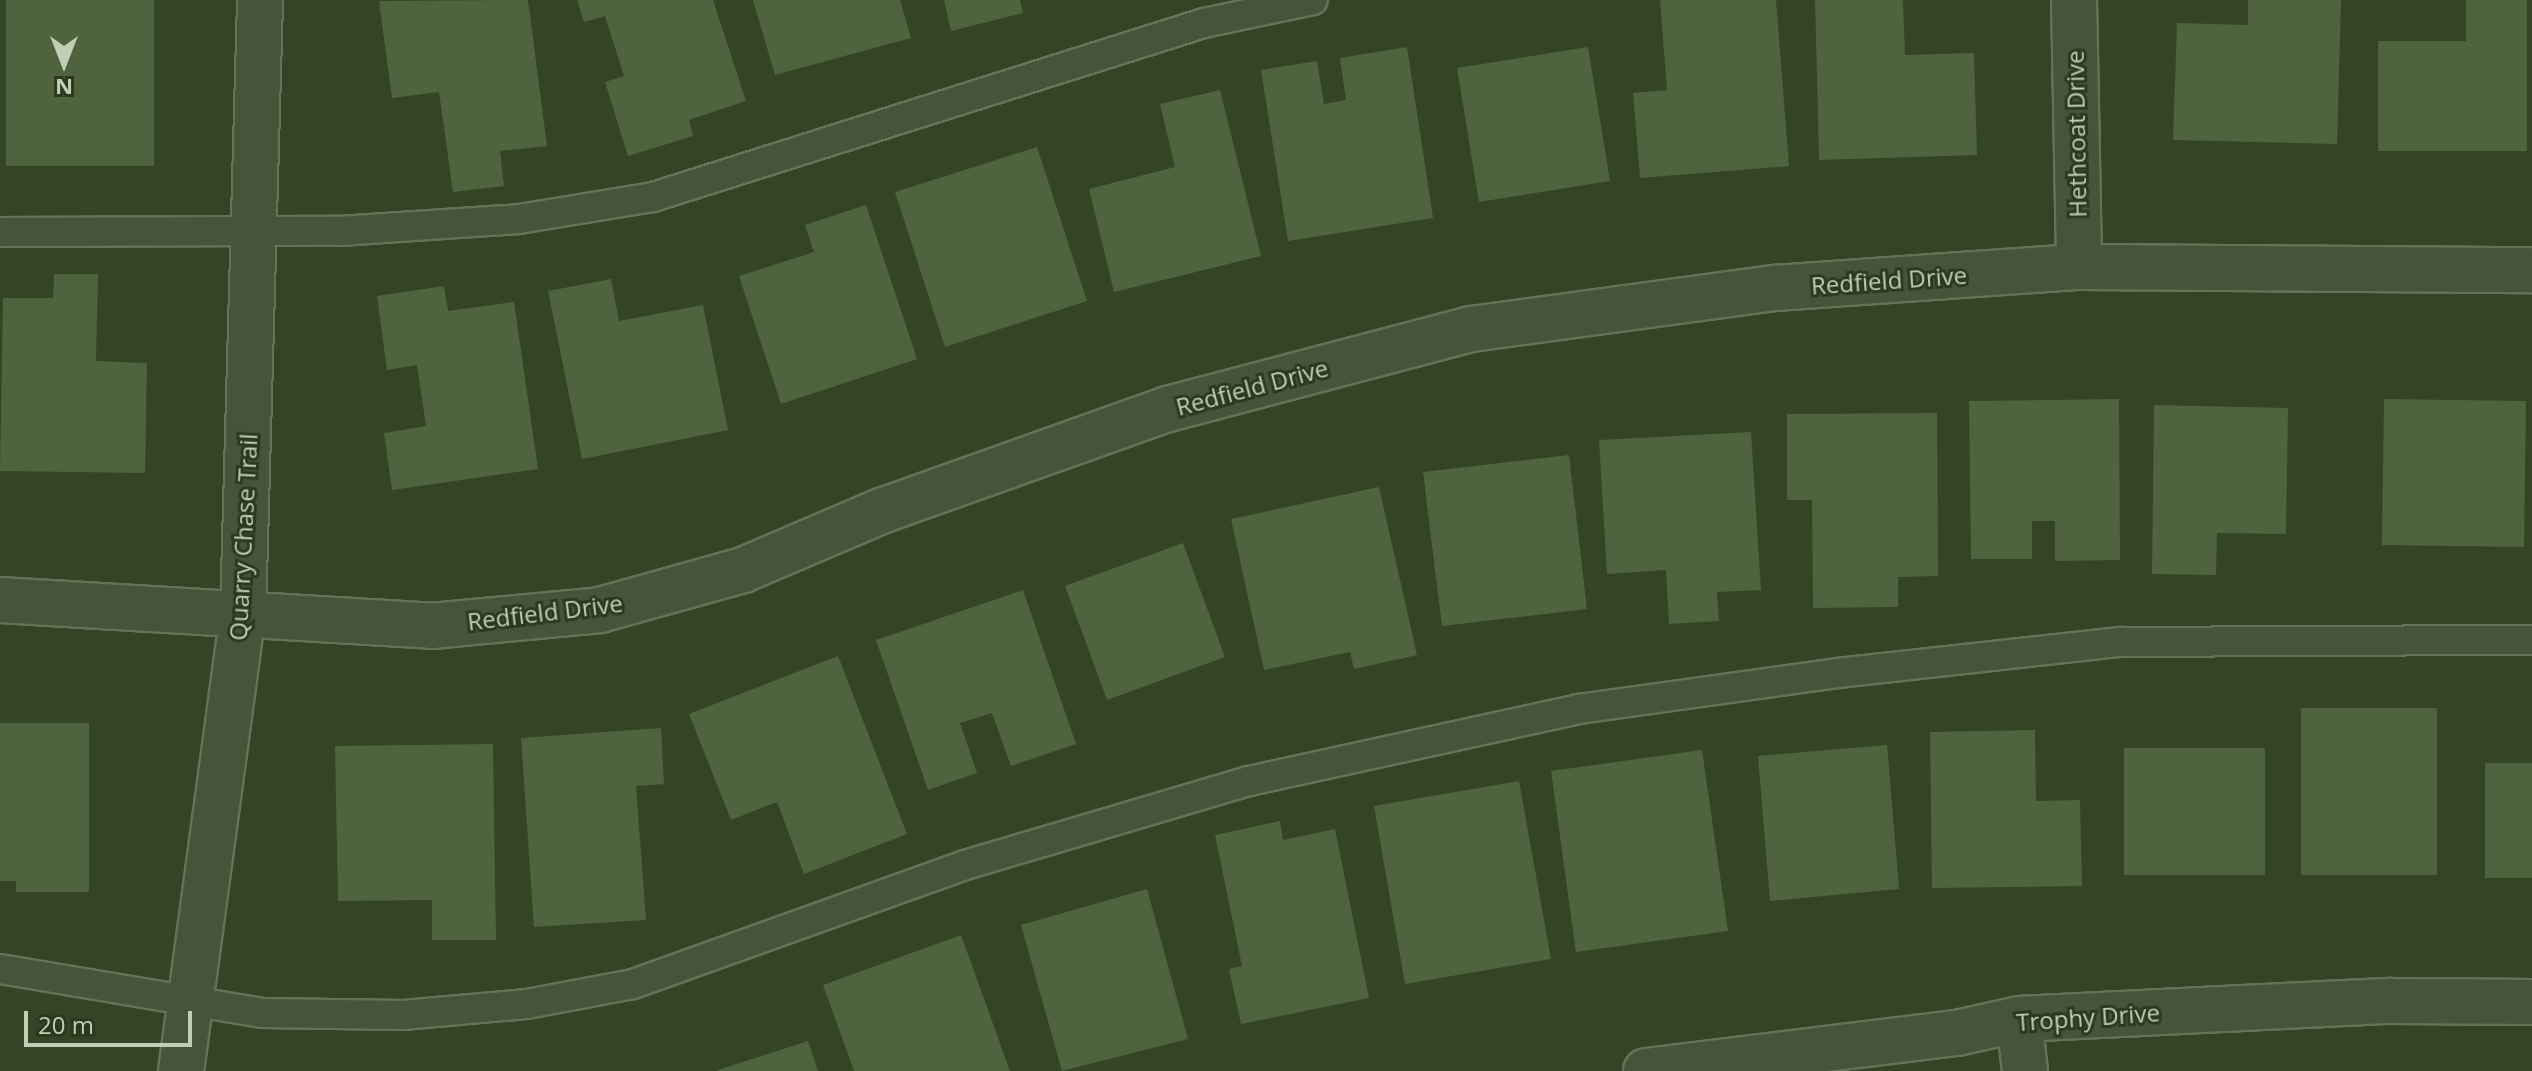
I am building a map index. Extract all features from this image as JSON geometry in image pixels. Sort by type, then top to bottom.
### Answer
[{"type":"street","name":"Quarry Chase Trail","points":[[181,1071],[243,614],[260,0]]},
{"type":"street","name":"Hethcoat Drive","points":[[2074,0],[2079,267]]},
{"type":"street","name":"Redfield Drive","points":[[0,600],[432,626],[600,610],[743,570],[884,510],[1168,409],[1471,329],[1775,288],[2079,267],[2532,270]]},
{"type":"street","name":"Trophy Drive","points":[[1646,1071],[1957,1033],[2019,1019],[2391,1001],[2532,1002]]},
{"type":"street","points":[[2019,1019],[2025,1071]]},
{"type":"lane","points":[[0,232],[253,232],[519,219],[653,197],[1204,23],[1313,0]]},
{"type":"lane","points":[[0,969],[190,1004],[263,1013],[403,1015],[527,1004],[633,984],[965,865],[1249,781],[1579,709],[1838,673],[2120,642],[2532,640]]},
{"type":"building","points":[[6,0],[154,0],[154,166],[6,166]]},
{"type":"building","points":[[528,0],[547,146],[500,151],[504,186],[453,192],[439,92],[392,98],[379,1]]},
{"type":"building","points":[[577,0],[713,0],[746,101],[689,120],[693,136],[628,156],[605,82],[624,76],[605,16],[584,22]]},
{"type":"building","points":[[753,0],[900,0],[911,38],[775,75]]},
{"type":"building","points":[[944,0],[1020,0],[1023,13],[951,31]]},
{"type":"building","points":[[1660,0],[1776,0],[1789,166],[1640,178],[1633,93],[1667,90]]},
{"type":"building","points":[[1815,0],[1903,0],[1905,55],[1974,53],[1977,155],[1819,160]]},
{"type":"building","points":[[2248,0],[2341,0],[2337,144],[2173,140],[2177,23],[2248,25]]},
{"type":"building","points":[[2466,0],[2527,0],[2527,151],[2378,151],[2378,41],[2466,41]]},
{"type":"building","points":[[1407,47],[1433,218],[1288,241],[1261,70],[1317,61],[1324,104],[1346,100],[1340,58]]},
{"type":"building","points":[[1588,47],[1610,181],[1479,202],[1457,68]]},
{"type":"building","points":[[1220,90],[1261,256],[1114,292],[1089,189],[1175,167],[1160,104]]},
{"type":"building","points":[[1037,147],[1087,301],[945,347],[895,192]]},
{"type":"building","points":[[866,205],[917,359],[781,404],[739,276],[814,252],[805,225]]},
{"type":"building","points":[[54,274],[98,274],[96,361],[147,363],[145,473],[0,471],[3,298],[53,298]]},
{"type":"building","points":[[611,279],[619,321],[703,305],[728,430],[582,459],[548,291]]},
{"type":"building","points":[[444,286],[448,311],[514,302],[538,469],[392,490],[384,433],[426,426],[417,365],[387,370],[377,296]]},
{"type":"building","points":[[2119,399],[2120,560],[2055,561],[2055,521],[2032,521],[2032,559],[1971,559],[1969,401]]},
{"type":"building","points":[[2384,399],[2526,401],[2524,547],[2382,545]]},
{"type":"building","points":[[2154,405],[2288,408],[2286,534],[2217,533],[2216,575],[2152,574]]},
{"type":"building","points":[[1937,413],[1938,576],[1898,577],[1898,607],[1813,608],[1812,500],[1787,500],[1787,414]]},
{"type":"building","points":[[1751,432],[1761,590],[1717,592],[1719,621],[1669,624],[1666,570],[1607,574],[1599,440]]},
{"type":"building","points":[[1569,455],[1587,609],[1442,626],[1423,472]]},
{"type":"building","points":[[1379,487],[1417,655],[1354,669],[1350,652],[1264,670],[1231,519]]},
{"type":"building","points":[[1183,543],[1225,657],[1107,700],[1065,586]]},
{"type":"building","points":[[1023,590],[1076,744],[1011,766],[992,713],[960,723],[977,773],[928,790],[876,640]]},
{"type":"building","points":[[838,656],[907,834],[804,874],[777,802],[731,820],[689,714]]},
{"type":"building","points":[[2301,708],[2437,708],[2437,875],[2301,875]]},
{"type":"building","points":[[0,723],[89,723],[89,892],[16,892],[16,881],[0,881]]},
{"type":"building","points":[[661,728],[664,784],[636,786],[646,920],[534,927],[521,738]]},
{"type":"building","points":[[2035,730],[2036,801],[2080,800],[2082,886],[1932,888],[1930,732]]},
{"type":"building","points":[[493,744],[496,940],[432,940],[432,900],[338,901],[335,746]]},
{"type":"building","points":[[1887,745],[1899,889],[1770,901],[1758,756]]},
{"type":"building","points":[[2124,748],[2265,748],[2265,875],[2124,875]]},
{"type":"building","points":[[1702,750],[1728,931],[1576,952],[1551,771]]},
{"type":"building","points":[[2485,763],[2532,763],[2532,878],[2485,878]]},
{"type":"building","points":[[1519,781],[1551,959],[1405,984],[1374,806]]},
{"type":"building","points":[[1280,821],[1283,840],[1335,829],[1369,998],[1241,1024],[1229,969],[1242,966],[1215,835]]},
{"type":"building","points":[[1147,889],[1188,1039],[1062,1071],[1021,925]]},
{"type":"building","points":[[961,935],[1010,1071],[854,1071],[823,985]]},
{"type":"building","points":[[808,1041],[818,1071],[718,1071],[718,1070]]}]
